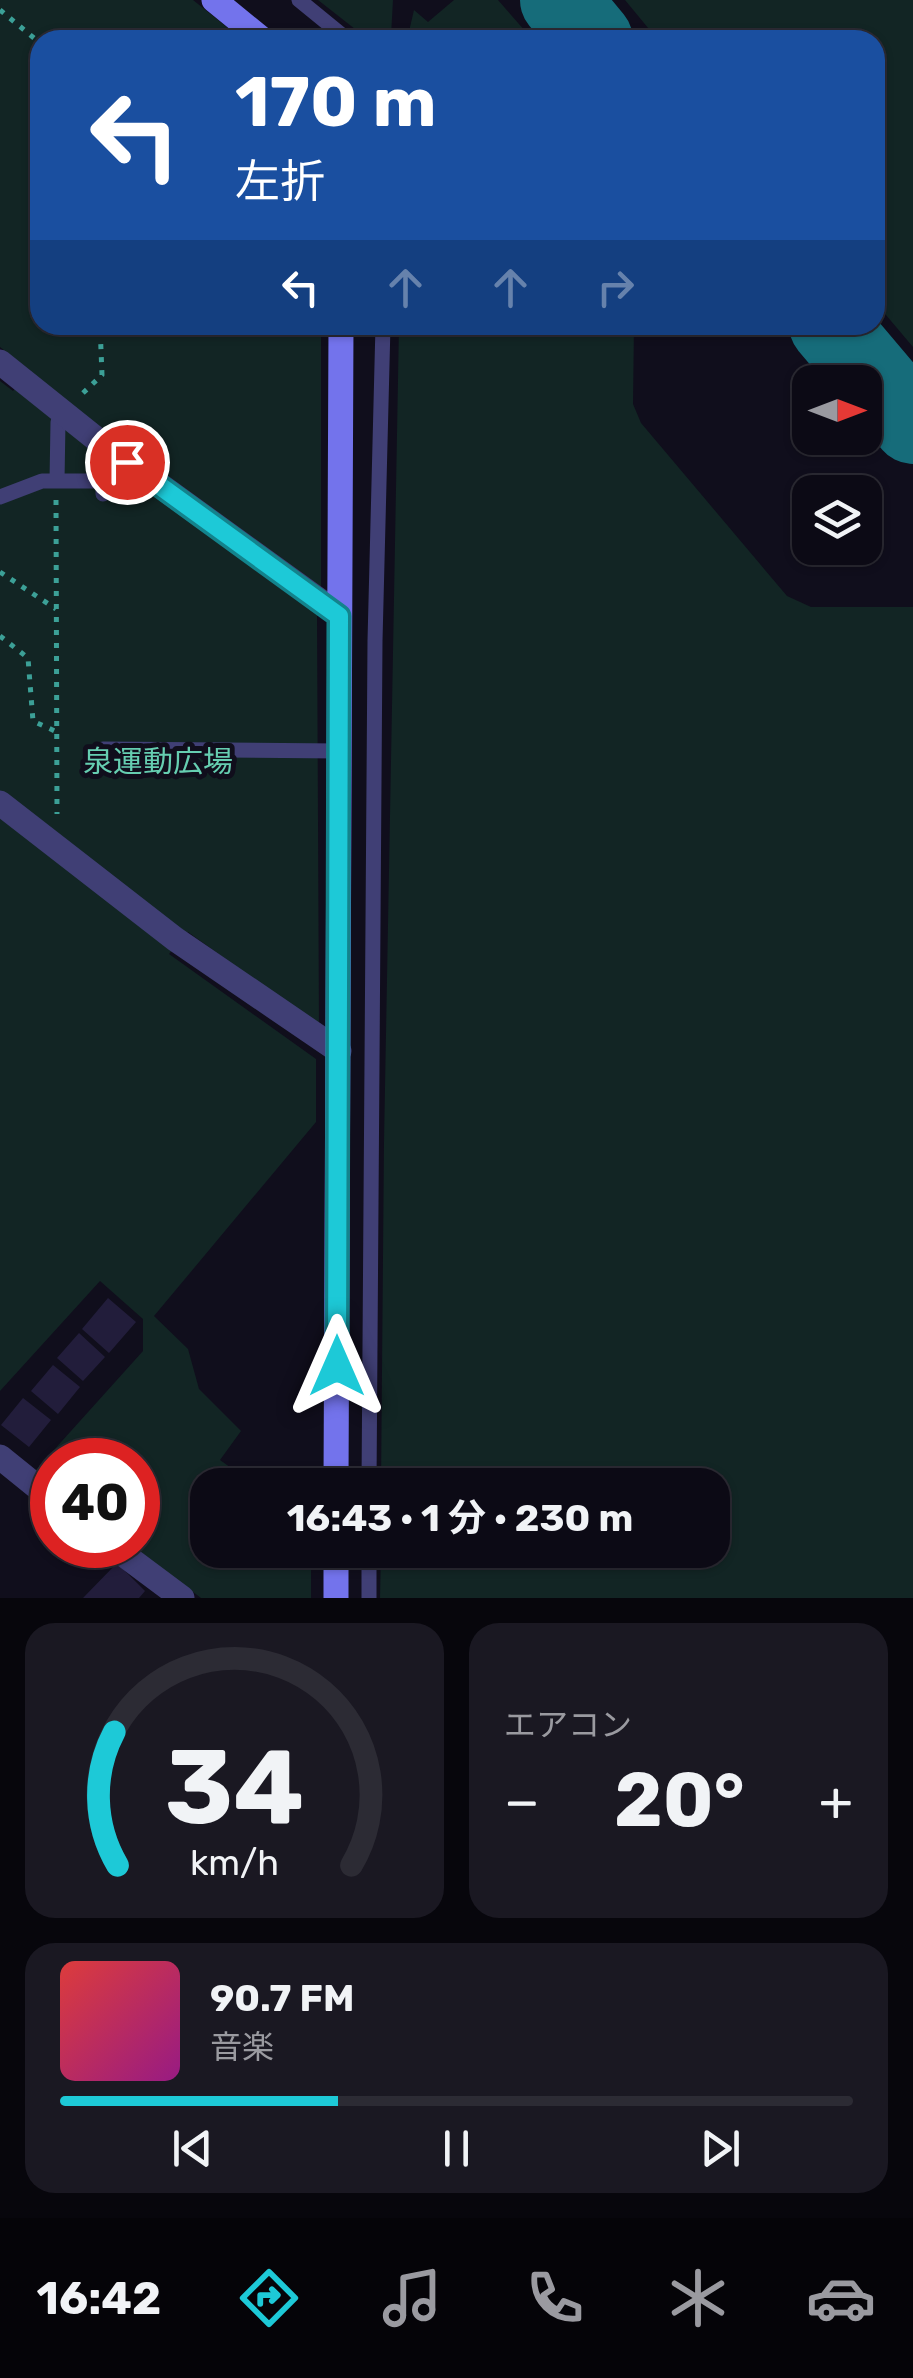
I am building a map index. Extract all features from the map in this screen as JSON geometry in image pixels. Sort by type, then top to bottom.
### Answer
[{"type":"street","points":[[214,0],[251,30]]},
{"type":"street","points":[[336,1468],[341,335]]},
{"type":"street","points":[[0,362],[64,414],[339,616]]},
{"type":"street","points":[[0,802],[175,939],[339,1051]]},
{"type":"street","points":[[0,1457],[30,1481]]},
{"type":"street","points":[[141,1568],[182,1598]]},
{"type":"street","points":[[336,1568],[336,1598]]},
{"type":"lane","points":[[299,0],[336,30]]},
{"type":"lane","points":[[370,1468],[375,641],[383,335]]},
{"type":"lane","points":[[56,485],[58,422],[64,414]]},
{"type":"lane","points":[[0,497],[42,481],[56,485],[102,482],[102,494]]},
{"type":"lane","points":[[103,749],[339,751]]},
{"type":"lane","points":[[369,1568],[369,1598]]},
{"type":"path","points":[[0,10],[30,34]]},
{"type":"path","points":[[64,414],[102,376],[100,335]]},
{"type":"path","points":[[56,485],[57,816]]},
{"type":"path","points":[[0,572],[56,610]]},
{"type":"path","points":[[0,636],[28,658],[32,722],[57,732]]},
{"type":"green space","name":"泉運動広場","points":[[0,0],[193,0],[230,30],[30,30],[30,335],[321,335],[321,590],[117,438],[102,458],[317,615],[319,1026],[188,932],[169,954],[316,1059],[316,1122],[154,1316],[188,1349],[199,1389],[241,1431],[220,1460],[231,1468],[190,1468],[190,1568],[311,1568],[311,1598],[201,1598],[160,1567],[160,1438],[65,1438],[143,1351],[143,1319],[100,1281],[0,1391],[0,381],[13,391],[31,371],[0,347]]},
{"type":"green space","points":[[318,0],[393,0],[391,30],[356,30]]},
{"type":"green space","points":[[454,0],[498,0],[524,30],[409,30],[414,10],[428,22]]},
{"type":"green space","points":[[625,0],[913,0],[913,347],[885,314],[885,30],[650,30]]},
{"type":"green space","points":[[399,335],[634,335],[633,404],[641,423],[787,596],[811,607],[913,607],[913,1598],[380,1598],[381,1568],[730,1568],[730,1468],[381,1468]]},
{"type":"building","points":[[108,1298],[136,1322],[109,1353],[82,1329]]},
{"type":"building","points":[[79,1333],[105,1357],[83,1381],[57,1358]]},
{"type":"building","points":[[53,1365],[80,1387],[58,1414],[31,1391]]},
{"type":"building","points":[[23,1398],[51,1420],[36,1438],[30,1438],[29,1447],[1,1425]]},
{"type":"building","points":[[112,1568],[122,1568],[145,1591],[139,1598],[83,1598]]},
{"type":"taxiway","points":[[560,0],[585,30]]},
{"type":"taxiway","points":[[837,335],[913,424]]},
{"type":"route","points":[[127,462],[339,616],[337,1366]]}]
